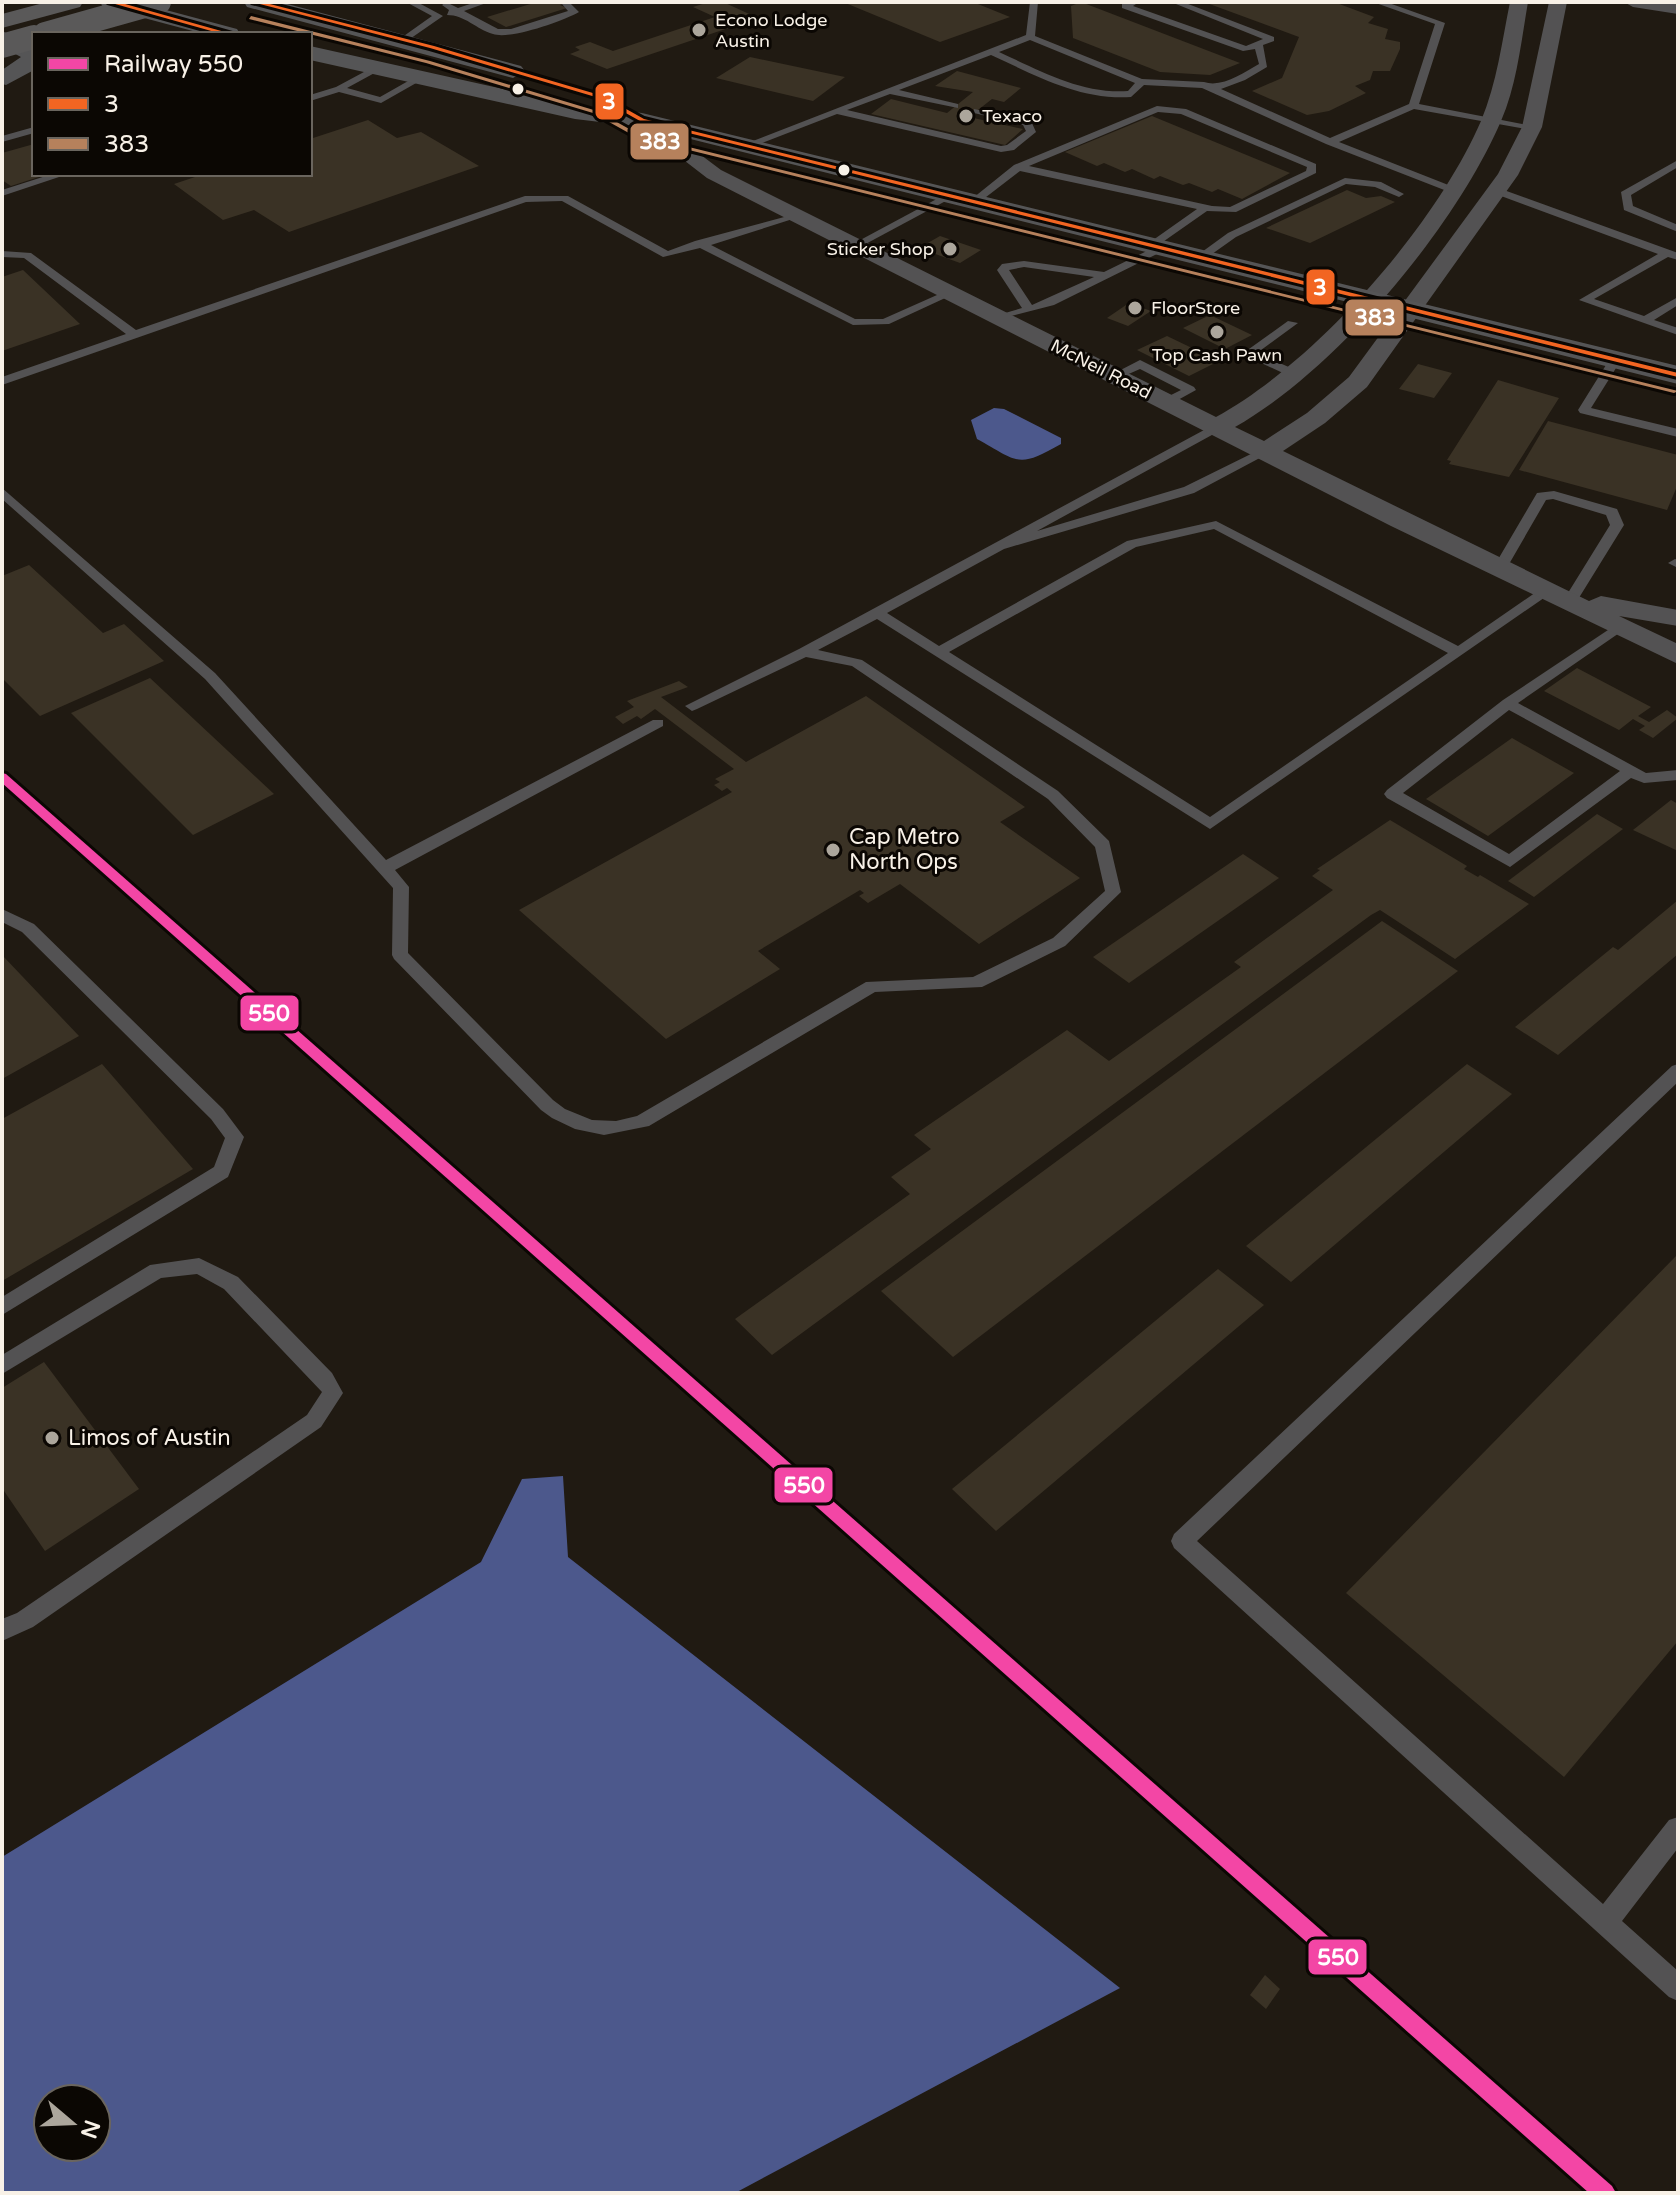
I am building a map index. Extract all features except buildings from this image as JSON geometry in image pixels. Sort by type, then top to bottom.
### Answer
[{"type":"highway","points":[[2,21],[72,2]]},
{"type":"highway","points":[[52,32],[159,2]]},
{"type":"highway","points":[[2,46],[32,38]]},
{"type":"main road","points":[[111,2],[221,32]]},
{"type":"main road","points":[[347,2],[352,11],[400,39]]},
{"type":"main road","points":[[169,32],[262,3],[601,97],[642,120]]},
{"type":"main road","points":[[2,38],[32,54],[32,61],[4,79]]},
{"type":"main road","points":[[312,53],[575,112],[642,120],[1678,375]]},
{"type":"main road","points":[[4,79],[32,71]]},
{"type":"street","points":[[1217,427],[1296,375],[1367,298],[1452,190],[1491,121],[1519,2]]},
{"type":"street","points":[[1265,452],[1345,396],[1497,191],[1532,127],[1558,2]]},
{"type":"street","points":[[1633,2],[1678,9]]},
{"type":"street","name":"McNeil Road","points":[[642,120],[714,174],[1265,452],[1678,655]]},
{"type":"street","name":"McNeil Road","points":[[1559,596],[1678,618]]},
{"type":"lane","points":[[410,2],[438,16]]},
{"type":"lane","points":[[1030,37],[1034,2]]},
{"type":"lane","points":[[1135,2],[1125,6],[1246,49],[1271,39],[1175,2]]},
{"type":"lane","points":[[1377,2],[1440,23],[1413,106]]},
{"type":"lane","points":[[400,39],[438,16],[478,3]]},
{"type":"lane","points":[[446,5],[496,32],[512,32],[574,12],[566,4]]},
{"type":"lane","points":[[745,146],[1030,37],[1141,82],[1211,89],[1330,142],[1452,190]]},
{"type":"lane","points":[[1211,89],[1242,78],[1264,65],[1258,44]]},
{"type":"lane","points":[[991,52],[1082,91],[1107,98],[1131,94],[1141,82]]},
{"type":"lane","points":[[312,97],[339,89],[377,68]]},
{"type":"lane","points":[[339,89],[381,100],[420,78]]},
{"type":"lane","points":[[889,91],[955,106]]},
{"type":"lane","points":[[1330,142],[1413,106],[1532,127]]},
{"type":"lane","points":[[856,245],[961,199],[1018,167],[1157,109],[1183,111],[1312,166],[1311,173],[1232,210],[1205,208],[1018,167]]},
{"type":"lane","points":[[837,111],[1001,149],[1010,148],[1031,132],[1027,123],[977,111]]},
{"type":"lane","points":[[2,139],[32,131]]},
{"type":"lane","points":[[1678,163],[1625,194],[1628,208],[1678,229]]},
{"type":"lane","points":[[2,193],[57,176]]},
{"type":"lane","points":[[1201,257],[1232,235],[1345,181],[1377,184],[1399,194]]},
{"type":"lane","points":[[1497,191],[1672,255]]},
{"type":"lane","points":[[2,381],[525,199],[564,198],[667,255],[795,215]]},
{"type":"lane","points":[[999,318],[1050,303],[1103,275],[1156,246],[1205,208]]},
{"type":"lane","points":[[699,243],[853,322],[885,322],[950,293]]},
{"type":"lane","points":[[2,254],[27,255],[135,335]]},
{"type":"lane","points":[[1672,255],[1585,300],[1678,332]]},
{"type":"lane","points":[[1029,309],[1003,270],[1006,266],[1024,264],[1103,275]]},
{"type":"lane","points":[[1644,321],[1678,300]]},
{"type":"lane","points":[[1292,323],[1248,354],[1296,375]]},
{"type":"lane","points":[[1615,360],[1584,410],[1678,433]]},
{"type":"lane","points":[[692,706],[804,652],[1217,427]]},
{"type":"lane","points":[[999,546],[1189,490],[1265,452]]},
{"type":"lane","points":[[2,492],[210,676],[401,887],[400,955],[547,1105],[565,1119],[590,1130],[617,1129],[643,1121],[872,986],[976,983],[1059,942],[1113,892],[1103,845],[1053,795],[857,663],[804,652]]},
{"type":"lane","points":[[877,613],[1210,824],[1458,652],[1559,596],[1617,525],[1612,512],[1554,495],[1542,496],[1500,568]]},
{"type":"lane","points":[[939,652],[1132,544],[1216,525],[1458,652]]},
{"type":"lane","points":[[1620,626],[1508,703],[1392,794],[1510,862],[1630,771]]},
{"type":"lane","points":[[1508,703],[1644,778],[1678,775]]},
{"type":"lane","points":[[383,869],[658,723]]},
{"type":"lane","points":[[2,915],[28,928],[217,1114],[235,1137],[221,1172],[2,1307]]},
{"type":"lane","points":[[1678,1071],[1182,1541],[1678,1988]]},
{"type":"lane","points":[[2,1365],[157,1271],[199,1266],[231,1283],[325,1379],[333,1393],[314,1421],[25,1620],[2,1630]]},
{"type":"lane","points":[[1605,1922],[1678,1829]]},
{"type":"water","points":[[994,408],[1004,409],[1061,438],[1061,444],[1026,459],[1018,460],[1002,453],[977,439],[971,420]]},
{"type":"water","points":[[563,1476],[568,1557],[1120,1988],[735,2193],[2,2193],[2,1857],[481,1562],[522,1479]]},
{"type":"rail line","name":"550","points":[[2,777],[1605,2193]]},
{"type":"transit line","name":"3","points":[[111,2],[222,32]]},
{"type":"transit line","name":"3","points":[[255,2],[432,47],[601,97],[642,120],[1678,375]]},
{"type":"transit line","name":"383","points":[[251,18],[307,32]]},
{"type":"transit line","name":"383","points":[[312,33],[428,62],[595,112],[638,136],[1674,391]]},
{"type":"place","name":"Econo Lodge Austin","points":[[699,30]]},
{"type":"place","name":"Texaco","points":[[966,116]]},
{"type":"place","name":"Sticker Shop","points":[[950,249]]},
{"type":"place","name":"FloorStore","points":[[1135,308]]},
{"type":"place","name":"Top Cash Pawn","points":[[1217,332]]},
{"type":"place","name":"Cap Metro North Ops","points":[[833,850]]},
{"type":"place","name":"Limos of Austin","points":[[52,1438]]}]
